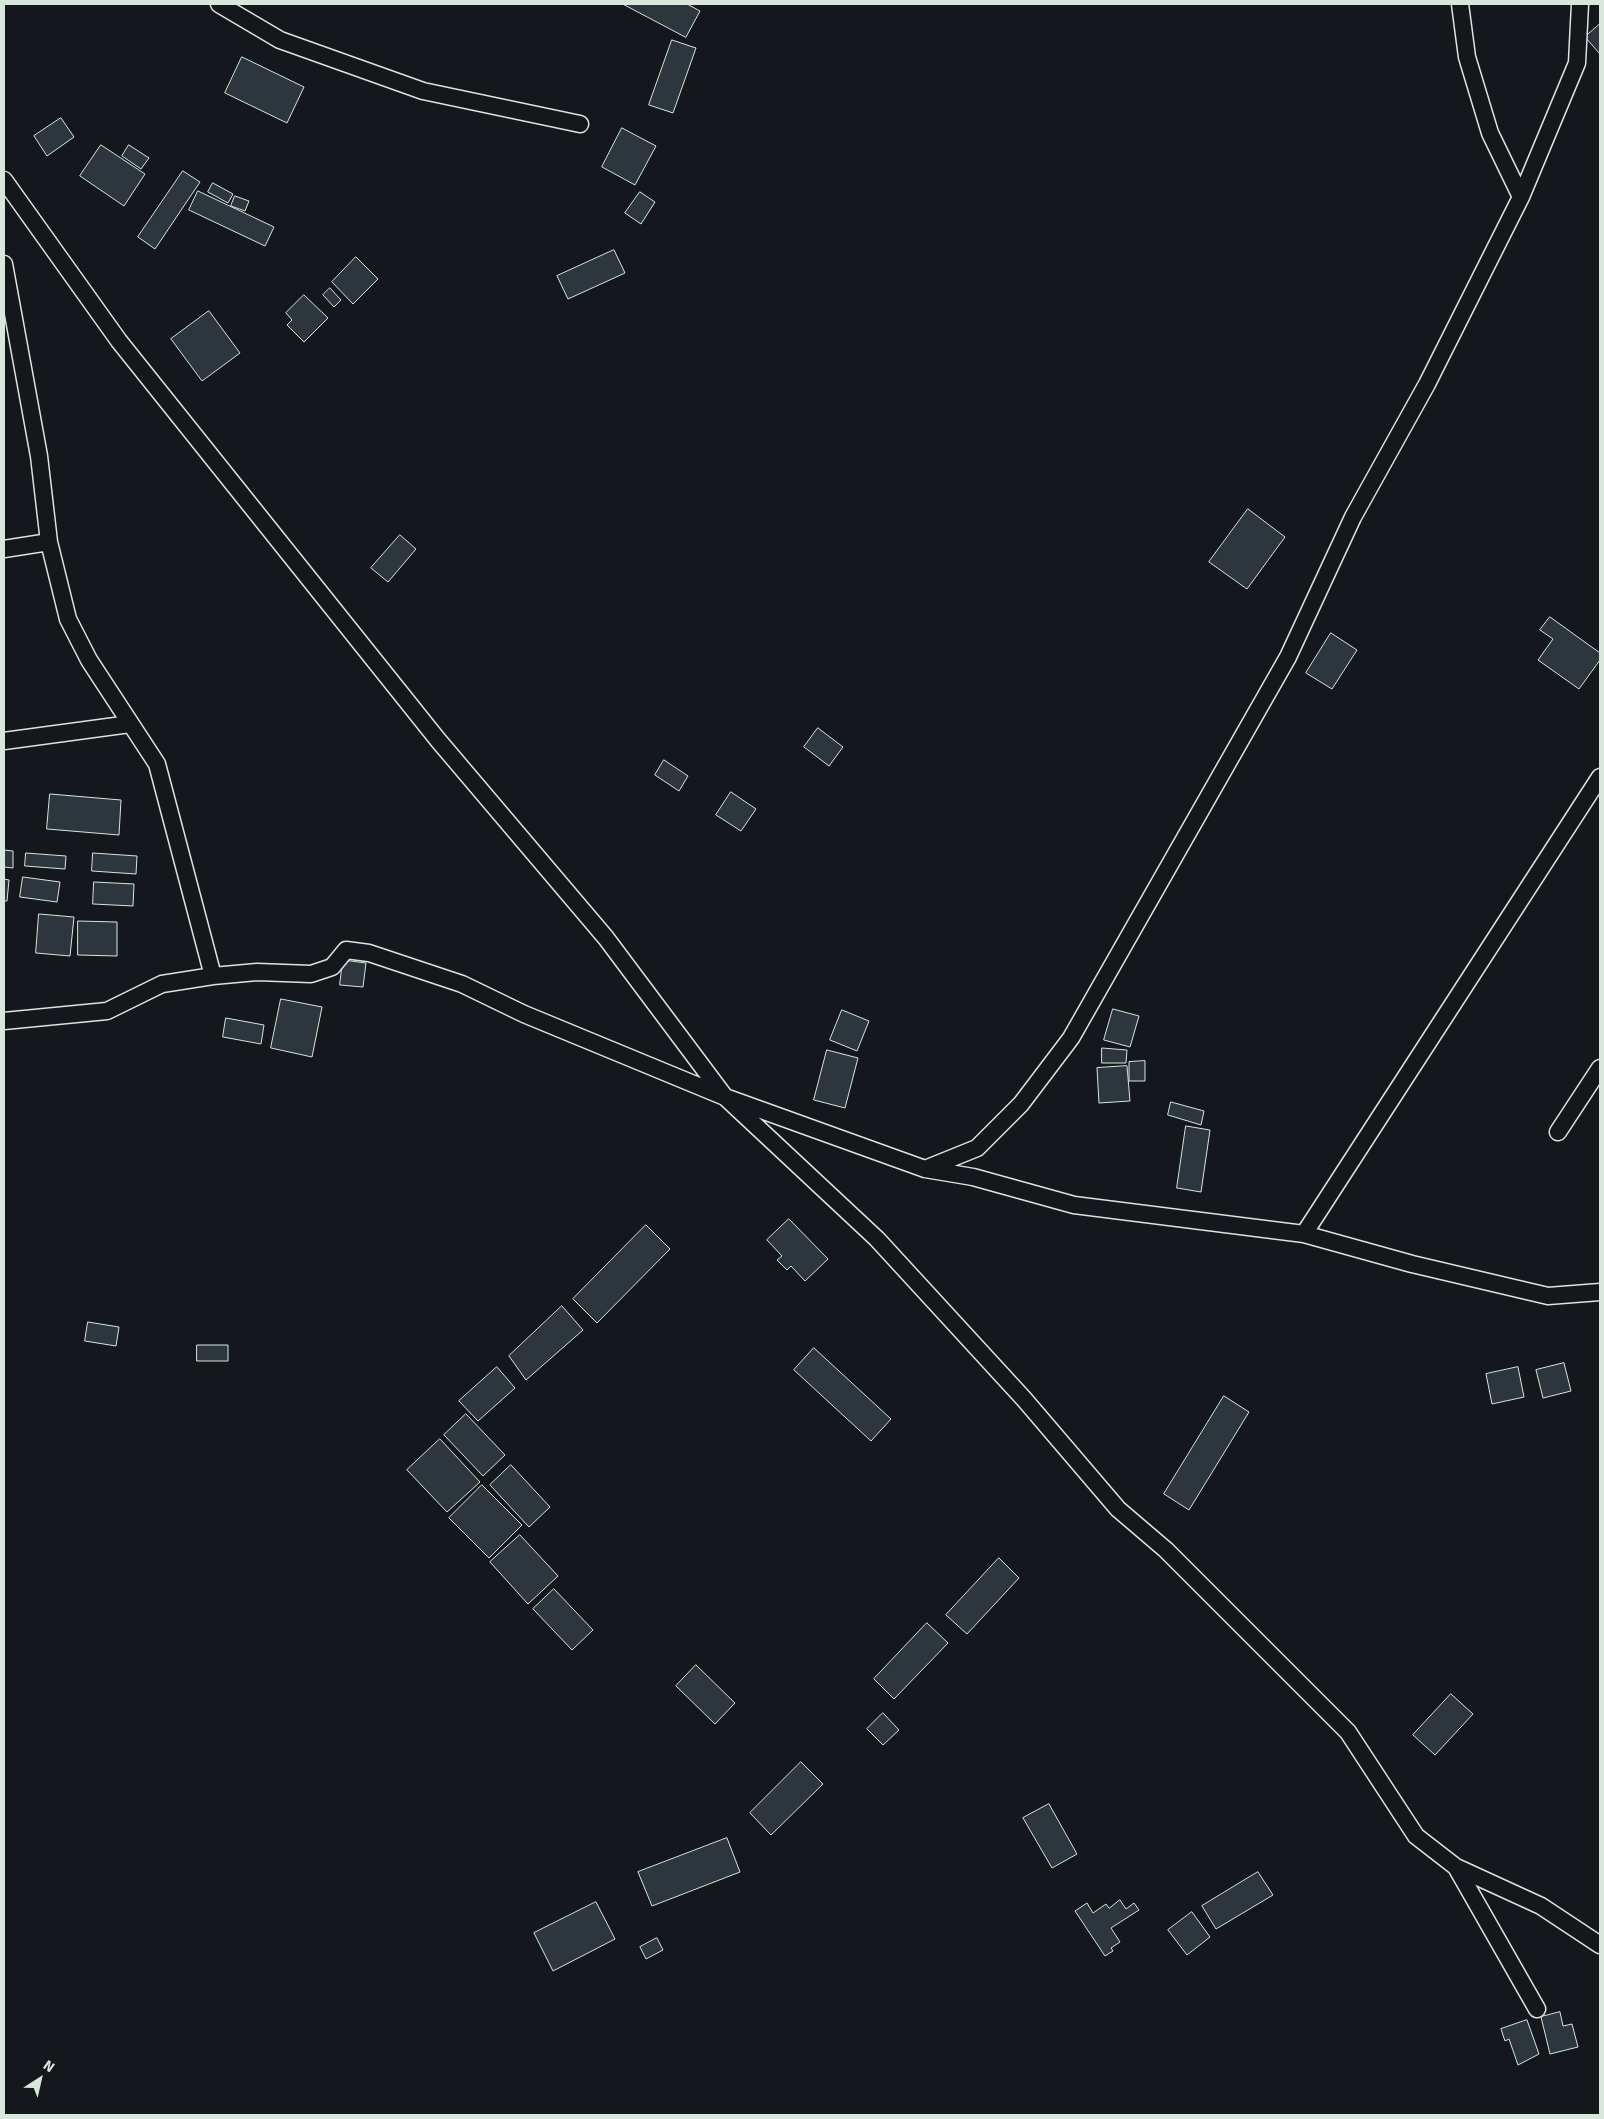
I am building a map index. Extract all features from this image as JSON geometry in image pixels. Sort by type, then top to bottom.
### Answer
[{"type":"street","points":[[219,4],[280,40],[423,91],[580,124]]},
{"type":"street","points":[[1460,4],[1467,56],[1490,133],[1521,197]]},
{"type":"street","points":[[925,1169],[976,1148],[1021,1104],[1071,1038],[1288,657],[1353,517],[1427,384],[1521,197],[1576,63],[1580,4]]},
{"type":"street","points":[[4,180],[119,341],[438,740],[606,938],[726,1097],[877,1239],[1024,1400],[1118,1509],[1166,1550],[1348,1732],[1416,1836],[1456,1867],[1541,1906],[1600,1945]]},
{"type":"street","points":[[4,264],[39,456],[48,542],[68,619],[89,660],[157,764],[213,976]]},
{"type":"street","points":[[4,548],[48,542]]},
{"type":"street","points":[[4,741],[130,724]]},
{"type":"street","points":[[1304,1234],[1600,777]]},
{"type":"street","points":[[4,1021],[107,1011],[162,984],[213,976],[257,972],[311,974],[332,967],[346,950],[369,953],[462,984],[524,1014],[726,1097],[925,1169],[973,1177],[1074,1205],[1304,1234],[1412,1264],[1548,1296],[1600,1292]]},
{"type":"street","points":[[1558,1132],[1600,1068]]},
{"type":"street","points":[[973,1177],[976,1148]]},
{"type":"street","points":[[1456,1867],[1537,2009]]},
{"type":"building","points":[[623,4],[687,4],[700,11],[686,37]]},
{"type":"building","points":[[1600,24],[1600,54],[1585,37]]},
{"type":"building","points":[[672,40],[696,48],[673,113],[649,105]]},
{"type":"building","points":[[242,57],[304,87],[287,123],[225,93]]},
{"type":"building","points":[[61,118],[74,137],[47,156],[34,136]]},
{"type":"building","points":[[622,128],[656,146],[635,185],[602,167]]},
{"type":"building","points":[[101,145],[145,174],[124,206],[80,176]]},
{"type":"building","points":[[129,145],[149,158],[141,169],[122,156]]},
{"type":"building","points":[[183,171],[200,182],[155,249],[138,237]]},
{"type":"building","points":[[213,183],[233,194],[228,203],[208,192]]},
{"type":"building","points":[[198,191],[274,227],[265,246],[189,210]]},
{"type":"building","points":[[640,192],[655,202],[641,224],[625,213]]},
{"type":"building","points":[[235,196],[249,201],[245,211],[231,206]]},
{"type":"building","points":[[614,250],[625,273],[568,299],[557,276]]},
{"type":"building","points":[[356,257],[378,279],[353,304],[332,282]]},
{"type":"building","points":[[330,288],[341,300],[334,307],[323,295]]},
{"type":"building","points":[[304,295],[328,318],[304,342],[287,325],[292,320],[286,313]]},
{"type":"building","points":[[209,311],[240,353],[202,381],[171,339]]},
{"type":"building","points":[[1248,509],[1285,537],[1247,589],[1209,562]]},
{"type":"building","points":[[400,535],[416,549],[388,582],[371,568]]},
{"type":"building","points":[[1550,617],[1600,653],[1600,660],[1579,689],[1538,660],[1553,639],[1540,630]]},
{"type":"building","points":[[1331,633],[1357,650],[1332,689],[1306,673]]},
{"type":"building","points":[[818,728],[843,747],[829,766],[804,747]]},
{"type":"building","points":[[664,760],[688,776],[679,791],[655,775]]},
{"type":"building","points":[[731,792],[756,809],[741,831],[716,815]]},
{"type":"building","points":[[50,794],[121,800],[119,835],[47,829]]},
{"type":"building","points":[[4,850],[13,851],[13,868],[4,867]]},
{"type":"building","points":[[26,853],[66,856],[65,869],[25,866]]},
{"type":"building","points":[[93,853],[137,856],[136,874],[92,871]]},
{"type":"building","points":[[23,877],[60,882],[57,902],[20,897]]},
{"type":"building","points":[[4,879],[9,880],[7,901],[4,901]]},
{"type":"building","points":[[94,882],[134,884],[133,906],[93,904]]},
{"type":"building","points":[[39,914],[74,917],[70,956],[36,953]]},
{"type":"building","points":[[78,921],[117,922],[117,956],[78,955]]},
{"type":"building","points":[[343,960],[366,963],[363,987],[340,985]]},
{"type":"building","points":[[281,999],[322,1007],[312,1057],[271,1048]]},
{"type":"building","points":[[1113,1009],[1139,1016],[1130,1047],[1104,1040]]},
{"type":"building","points":[[842,1010],[869,1021],[857,1051],[830,1040]]},
{"type":"building","points":[[226,1018],[264,1025],[261,1044],[223,1037]]},
{"type":"building","points":[[1102,1048],[1127,1050],[1126,1063],[1102,1063]]},
{"type":"building","points":[[827,1050],[858,1058],[845,1108],[814,1100]]},
{"type":"building","points":[[1145,1061],[1145,1081],[1129,1081],[1129,1062]]},
{"type":"building","points":[[1127,1066],[1130,1101],[1099,1103],[1097,1068]]},
{"type":"building","points":[[1171,1102],[1204,1111],[1201,1125],[1168,1115]]},
{"type":"building","points":[[1186,1126],[1210,1130],[1201,1192],[1177,1188]]},
{"type":"building","points":[[789,1219],[828,1259],[805,1281],[791,1266],[787,1270],[777,1260],[782,1256],[767,1240]]},
{"type":"building","points":[[646,1225],[670,1249],[597,1323],[573,1299]]},
{"type":"building","points":[[562,1306],[583,1330],[526,1380],[509,1356]]},
{"type":"building","points":[[88,1322],[119,1327],[116,1346],[85,1341]]},
{"type":"building","points":[[197,1345],[228,1345],[228,1361],[197,1361]]},
{"type":"building","points":[[814,1348],[891,1419],[871,1441],[794,1370]]},
{"type":"building","points":[[1564,1363],[1571,1391],[1543,1398],[1536,1370]]},
{"type":"building","points":[[497,1367],[515,1388],[478,1421],[459,1401]]},
{"type":"building","points":[[1518,1367],[1524,1397],[1492,1404],[1486,1374]]},
{"type":"building","points":[[1224,1396],[1249,1412],[1189,1510],[1164,1494]]},
{"type":"building","points":[[466,1414],[505,1455],[483,1476],[444,1435]]},
{"type":"building","points":[[440,1439],[480,1482],[447,1512],[407,1470]]},
{"type":"building","points":[[511,1465],[550,1507],[529,1527],[490,1485]]},
{"type":"building","points":[[482,1485],[522,1525],[489,1558],[449,1518]]},
{"type":"building","points":[[520,1535],[558,1576],[528,1604],[490,1562]]},
{"type":"building","points":[[999,1558],[1019,1578],[967,1634],[946,1615]]},
{"type":"building","points":[[554,1589],[593,1630],[572,1650],[533,1609]]},
{"type":"building","points":[[927,1623],[948,1643],[894,1699],[874,1679]]},
{"type":"building","points":[[696,1665],[735,1703],[715,1724],[676,1686]]},
{"type":"building","points":[[1451,1694],[1473,1714],[1435,1755],[1413,1735]]},
{"type":"building","points":[[883,1713],[899,1730],[883,1745],[867,1729]]},
{"type":"building","points":[[801,1762],[823,1784],[771,1835],[750,1813]]},
{"type":"building","points":[[1049,1804],[1077,1854],[1052,1868],[1023,1818]]},
{"type":"building","points":[[727,1838],[740,1872],[652,1906],[638,1872]]},
{"type":"building","points":[[1258,1872],[1273,1895],[1216,1929],[1202,1906]]},
{"type":"building","points":[[1120,1900],[1126,1909],[1134,1903],[1139,1910],[1111,1928],[1120,1942],[1111,1948],[1113,1951],[1105,1956],[1075,1911],[1087,1903],[1093,1913],[1106,1904],[1109,1908]]},
{"type":"building","points":[[596,1902],[615,1939],[553,1971],[534,1933]]},
{"type":"building","points":[[1192,1912],[1210,1937],[1187,1955],[1168,1930]]},
{"type":"building","points":[[657,1938],[663,1950],[646,1959],[640,1947]]},
{"type":"building","points":[[1560,2012],[1563,2026],[1572,2024],[1578,2047],[1550,2054],[1541,2017]]},
{"type":"building","points":[[1527,2020],[1539,2054],[1518,2065],[1509,2039],[1505,2041],[1501,2029]]}]
